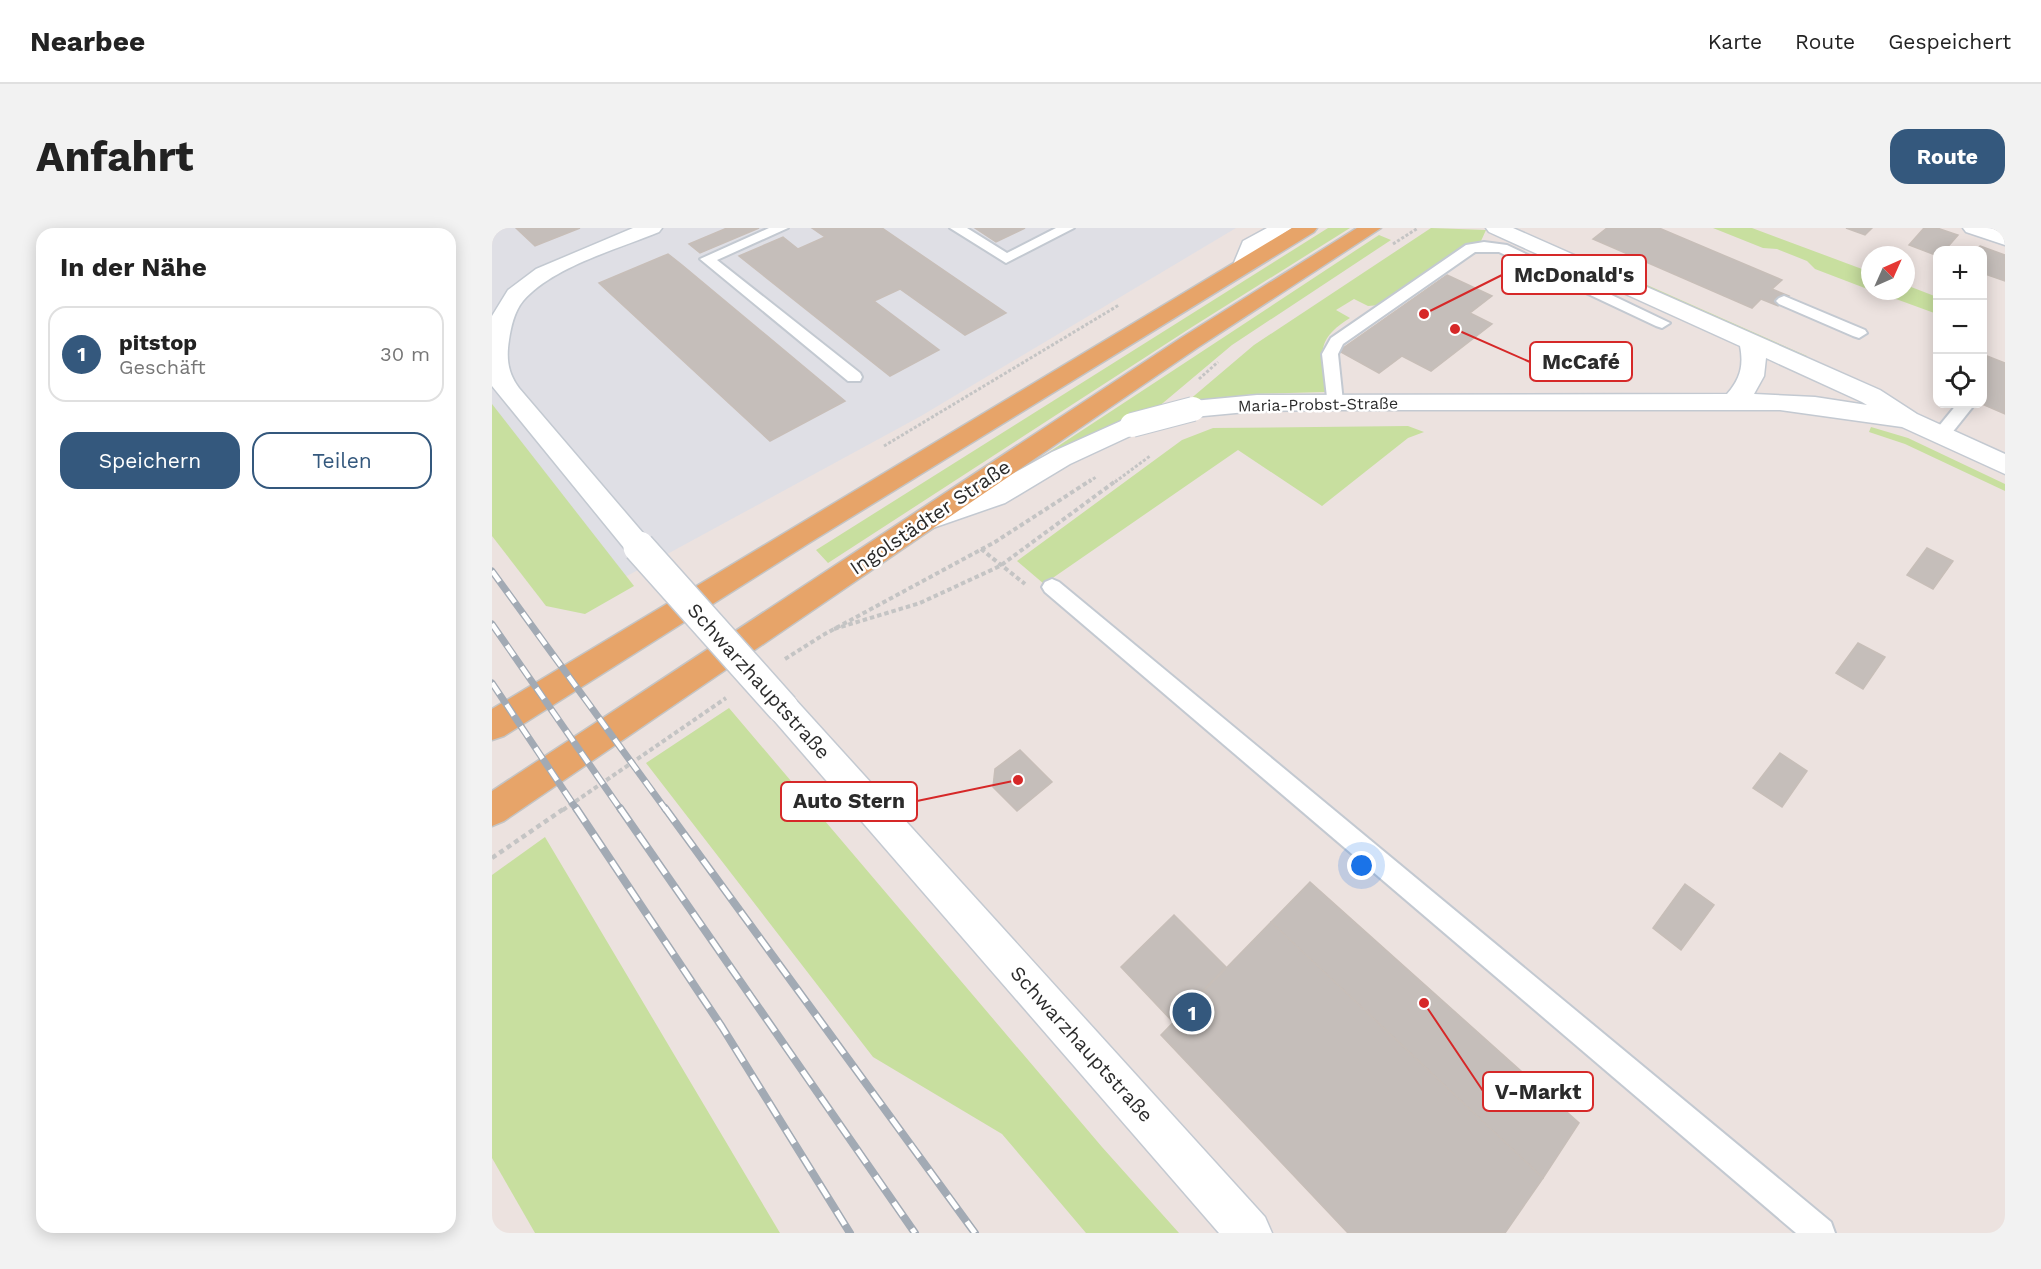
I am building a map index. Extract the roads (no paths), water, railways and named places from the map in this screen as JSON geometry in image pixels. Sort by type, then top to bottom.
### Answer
[{"type":"main road","points":[[492,726],[1307,228]]},
{"type":"main road","name":"Ingolstädter Straße","points":[[492,810],[1189,342],[1371,228]]},
{"type":"street","points":[[503,295],[652,228]]},
{"type":"street","points":[[1244,265],[1251,246],[1282,228]]},
{"type":"street","name":"Maria-Probst-Straße","points":[[1497,228],[1871,396],[1908,420],[2005,465]]},
{"type":"street","points":[[1973,228],[2005,239]]},
{"type":"street","name":"Schwarzhauptstraße","points":[[503,295],[503,316],[495,342],[497,373],[510,394],[639,547],[1249,1233]]},
{"type":"street","points":[[1733,403],[1747,387],[1755,372],[1751,342]]},
{"type":"street","points":[[1815,405],[1807,386],[1817,372]]},
{"type":"street","name":"Maria-Probst-Straße","points":[[927,520],[995,496],[1061,458],[1132,425],[1193,409],[1257,403],[1334,402],[1780,402],[1815,405],[1908,420]]},
{"type":"lane","points":[[782,228],[707,260],[854,377]]},
{"type":"lane","points":[[957,228],[1006,259],[1067,228]]},
{"type":"lane","points":[[1334,402],[1331,347],[1471,248],[1484,246],[1502,248],[1662,323]]},
{"type":"lane","points":[[1784,301],[1859,333]]},
{"type":"lane","points":[[1941,435],[1963,408]]},
{"type":"lane","points":[[1052,587],[1820,1233]]},
{"type":"railway","points":[[492,571],[666,810]]},
{"type":"railway","points":[[492,624],[621,810]]},
{"type":"railway","points":[[492,683],[577,810]]},
{"type":"railway","points":[[576,808],[722,1027],[850,1233]]},
{"type":"railway","points":[[620,808],[915,1233]]},
{"type":"railway","points":[[665,808],[975,1233]]},
{"type":"place","name":"McDonald's","points":[[1424,314]]},
{"type":"place","name":"McCafé","points":[[1455,329]]},
{"type":"place","name":"Auto Stern","points":[[1018,780]]},
{"type":"place","name":"V-Markt","points":[[1424,1003]]},
{"type":"place","name":"pitstop","points":[[1192,1012]]}]
